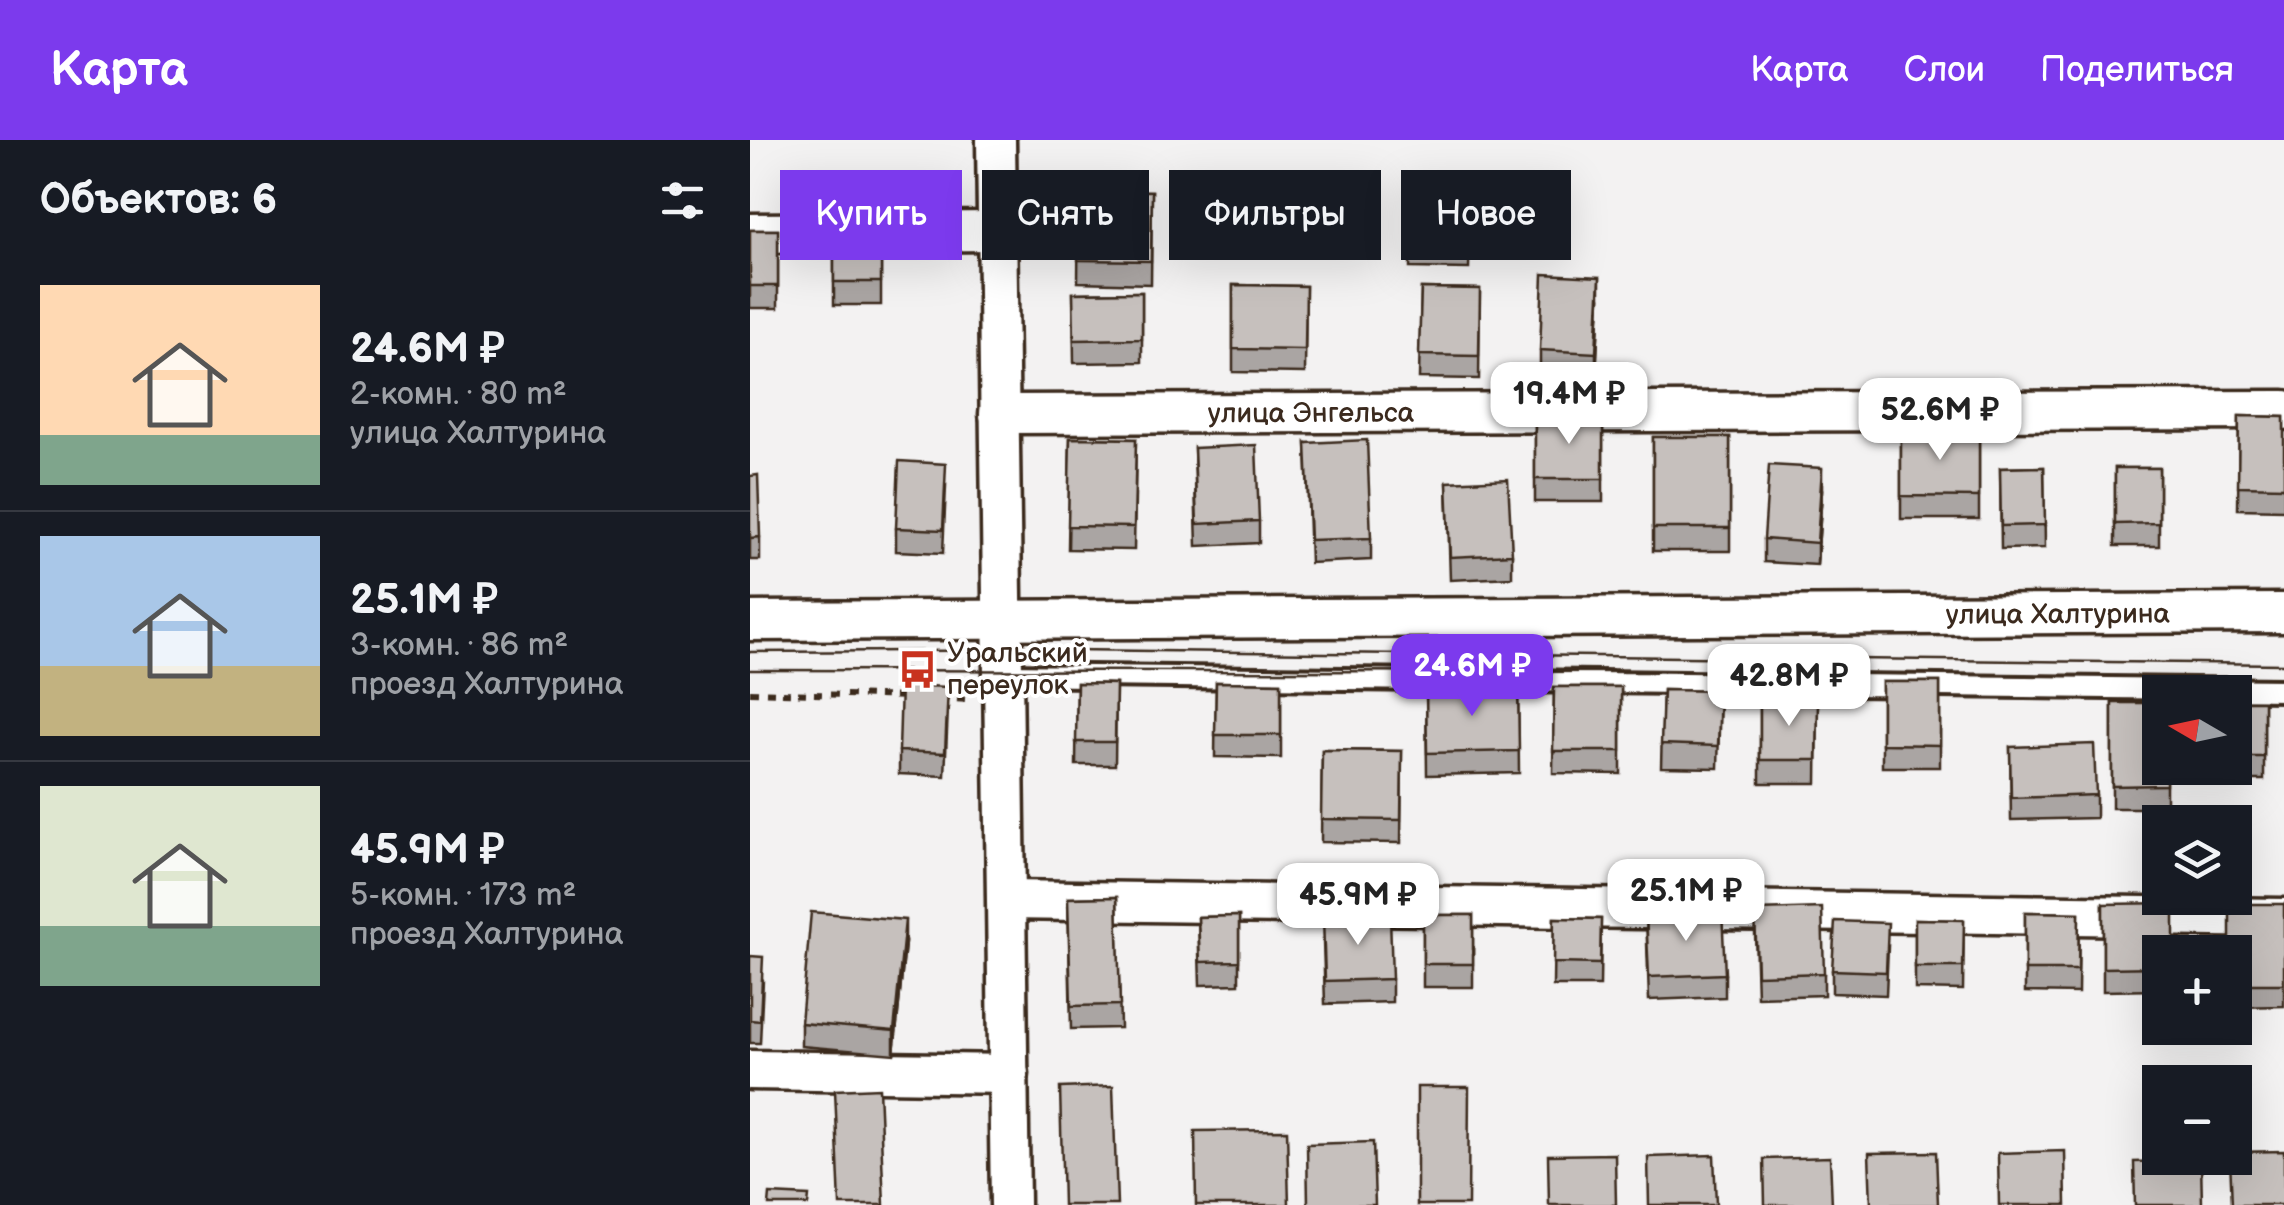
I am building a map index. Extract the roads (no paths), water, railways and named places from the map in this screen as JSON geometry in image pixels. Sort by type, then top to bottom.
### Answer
[{"type":"street","points":[[996,140],[996,170]]},
{"type":"street","points":[[750,233],[982,231]]},
{"type":"street","points":[[996,260],[1006,622],[1010,1205]]},
{"type":"street","name":"улица Энгельса","points":[[999,414],[2284,410]]},
{"type":"street","name":"улица Халтурина","points":[[750,621],[2284,614]]},
{"type":"street","points":[[1008,900],[2284,918]]},
{"type":"street","points":[[750,1070],[1009,1074]]},
{"type":"lane","points":[[1006,675],[2284,690]]},
{"type":"tram line","points":[[750,652],[1071,650],[2284,664]]},
{"type":"tram line","points":[[750,670],[1655,672]]},
{"type":"place","name":"Уральский переулок","points":[[917,669]]}]
